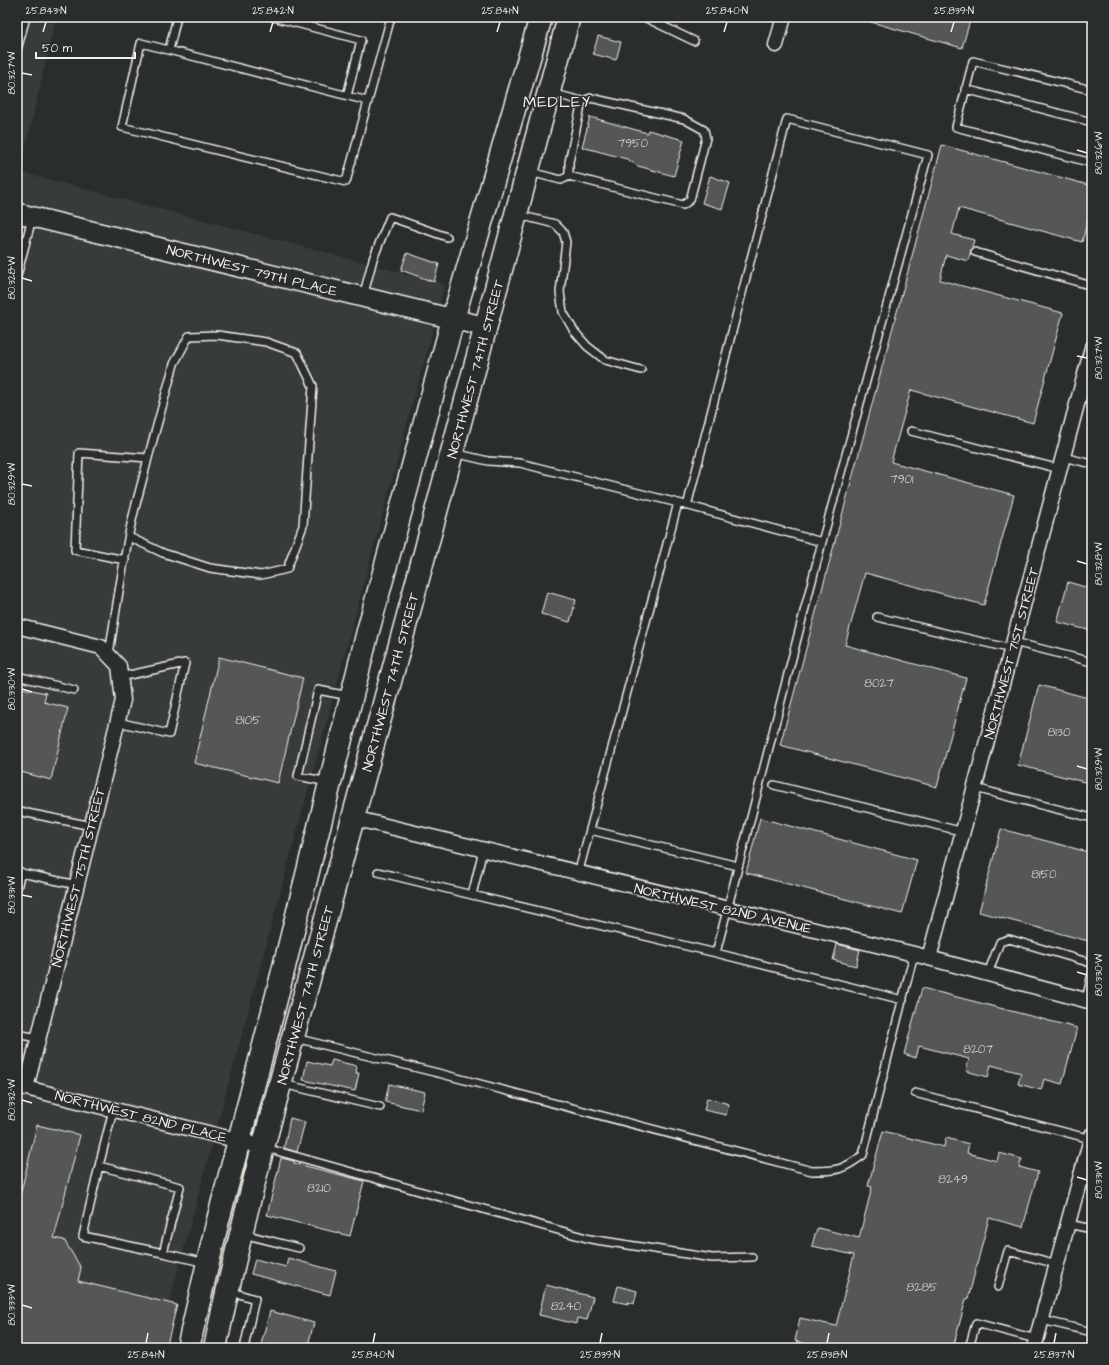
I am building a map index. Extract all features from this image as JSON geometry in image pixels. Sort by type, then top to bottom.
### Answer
[{"type":"main road","name":"NORTHWEST 74TH STREET","points":[[188,1348],[207,1263],[352,697],[453,319],[541,17]]},
{"type":"main road","name":"NORTHWEST 74TH STREET","points":[[215,1348],[241,1234],[293,1037],[453,453],[569,17]]},
{"type":"main road","points":[[534,43],[536,70],[542,84],[549,92]]},
{"type":"main road","name":"NORTHWEST 79TH PLACE","points":[[25,215],[486,327]]},
{"type":"street","points":[[776,45],[784,17]]},
{"type":"street","name":"NORTHWEST 71ST STREET","points":[[929,958],[964,832],[1092,348]]},
{"type":"street","points":[[17,626],[101,647],[109,655],[119,671]]},
{"type":"street","name":"NORTHWEST 75TH STREET","points":[[21,1087],[38,1038],[118,722],[123,700],[119,671]]},
{"type":"street","name":"NORTHWEST 82ND AVENUE","points":[[353,818],[578,874],[914,954],[1089,1001]]},
{"type":"street","name":"NORTHWEST 82ND PLACE","points":[[21,1087],[264,1147]]},
{"type":"street","points":[[1035,1343],[1068,1224],[1086,1182],[1091,1137]]},
{"type":"lane","points":[[17,50],[26,17]]},
{"type":"lane","points":[[169,50],[177,17]]},
{"type":"lane","points":[[273,17],[361,40],[347,96]]},
{"type":"lane","points":[[368,101],[141,43],[122,127],[346,182],[391,17]]},
{"type":"lane","points":[[644,17],[694,41]]},
{"type":"lane","points":[[1092,90],[973,61],[956,127],[1092,163]]},
{"type":"lane","points":[[966,89],[1092,122]]},
{"type":"lane","points":[[528,171],[561,180],[569,176],[683,205],[690,200],[706,138],[704,130],[684,119],[591,98],[582,101],[549,92]]},
{"type":"lane","points":[[569,176],[569,162],[582,101]]},
{"type":"lane","points":[[687,506],[787,119],[928,155],[822,542],[716,953]]},
{"type":"lane","points":[[517,214],[555,224],[563,232],[566,242],[560,292],[563,312],[574,331],[587,346],[605,360],[641,370]]},
{"type":"lane","points":[[17,276],[25,215]]},
{"type":"lane","points":[[363,297],[374,259],[390,216],[447,237]]},
{"type":"lane","points":[[975,252],[1092,286]]},
{"type":"lane","points":[[109,655],[128,537],[174,364],[189,336],[217,335],[266,342],[297,353],[313,386],[303,526],[287,569],[261,575],[210,568],[162,553],[128,537]]},
{"type":"lane","points":[[911,431],[1062,463],[1092,464]]},
{"type":"lane","points":[[125,560],[75,550],[79,453],[148,458]]},
{"type":"lane","points":[[453,453],[488,461],[520,463],[678,503],[822,542]]},
{"type":"lane","points":[[578,874],[678,503]]},
{"type":"lane","points":[[877,617],[1092,662]]},
{"type":"lane","points":[[118,722],[169,734],[186,663],[119,671]]},
{"type":"lane","points":[[17,676],[74,690]]},
{"type":"lane","points":[[330,783],[298,776],[318,690],[352,697]]},
{"type":"lane","points":[[774,785],[964,832]]},
{"type":"lane","points":[[975,788],[1092,818]]},
{"type":"lane","points":[[17,811],[92,826]]},
{"type":"lane","points":[[590,830],[738,866]]},
{"type":"lane","points":[[472,895],[483,850]]},
{"type":"lane","points":[[17,888],[19,872],[76,885]]},
{"type":"lane","points":[[378,872],[716,953],[903,1000]]},
{"type":"lane","points":[[988,973],[1000,942],[1008,939],[1091,963],[1092,965]]},
{"type":"lane","points":[[293,1037],[442,1074],[812,1171],[832,1171],[848,1167],[863,1154],[914,954]]},
{"type":"lane","points":[[1089,1001],[1092,974]]},
{"type":"lane","points":[[17,1034],[38,1038]]},
{"type":"lane","points":[[281,1083],[380,1107]]},
{"type":"lane","points":[[915,1093],[1091,1137]]},
{"type":"lane","points":[[113,1110],[83,1236],[207,1263]]},
{"type":"lane","points":[[264,1147],[590,1239],[712,1258],[752,1257]]},
{"type":"lane","points":[[99,1166],[180,1186],[163,1253]]},
{"type":"lane","points":[[1068,1224],[1092,1229]]},
{"type":"lane","points":[[241,1234],[299,1248]]},
{"type":"lane","points":[[998,1287],[1008,1251],[1057,1264]]},
{"type":"lane","points":[[227,1290],[255,1299],[244,1348]]},
{"type":"lane","points":[[1042,1320],[1092,1332]]},
{"type":"lane","points":[[969,1348],[976,1323],[1035,1343]]},
{"type":"shaded area","points":[[17,17],[56,17],[20,172],[445,284],[157,1348],[17,1348]]},
{"type":"building","points":[[864,17],[971,17],[962,48],[864,20]]},
{"type":"building","points":[[598,36],[621,42],[616,60],[593,54]]},
{"type":"building","points":[[590,117],[647,133],[648,130],[684,140],[674,176],[638,166],[627,159],[582,147]]},
{"type":"building","points":[[942,145],[1092,186],[1092,203],[1082,242],[959,208],[952,234],[974,240],[968,261],[946,255],[940,280],[1063,313],[1033,423],[911,390],[891,462],[1014,495],[984,605],[865,573],[845,645],[966,678],[937,787],[780,745]]},
{"type":"building","points":[[710,176],[730,183],[722,209],[702,203]]},
{"type":"building","points":[[407,253],[439,264],[434,282],[401,270]]},
{"type":"building","points":[[1068,582],[1092,589],[1092,631],[1057,622]]},
{"type":"building","points":[[547,592],[576,600],[570,622],[541,614]]},
{"type":"building","points":[[219,657],[303,678],[278,783],[194,763]]},
{"type":"building","points":[[1039,685],[1092,699],[1092,784],[1018,765]]},
{"type":"building","points":[[17,687],[46,693],[44,702],[68,708],[51,780],[17,771]]},
{"type":"building","points":[[760,818],[917,860],[902,914],[746,873]]},
{"type":"building","points":[[1001,829],[1092,853],[1092,942],[979,912]]},
{"type":"building","points":[[837,944],[860,950],[856,966],[833,960]]},
{"type":"building","points":[[922,988],[1077,1028],[1062,1084],[1044,1079],[1041,1090],[1018,1084],[1021,1073],[991,1065],[988,1077],[966,1071],[969,1059],[919,1046],[916,1058],[904,1054]]},
{"type":"building","points":[[332,1060],[357,1066],[356,1073],[359,1073],[355,1091],[303,1080],[307,1061],[330,1066]]},
{"type":"building","points":[[389,1084],[425,1092],[421,1110],[385,1102]]},
{"type":"building","points":[[707,1098],[729,1104],[726,1115],[704,1110]]},
{"type":"building","points":[[290,1118],[305,1122],[297,1152],[284,1148]]},
{"type":"building","points":[[37,1125],[80,1135],[54,1238],[64,1240],[81,1268],[78,1281],[177,1305],[166,1348],[17,1348],[17,1199],[19,1200]]},
{"type":"building","points":[[883,1131],[944,1147],[946,1138],[969,1144],[967,1153],[997,1161],[999,1153],[1022,1159],[1019,1167],[1038,1172],[1023,1227],[989,1218],[968,1299],[966,1299],[953,1348],[822,1348],[795,1341],[800,1318],[836,1326],[854,1255],[812,1246],[818,1228],[859,1238],[872,1187],[868,1186]]},
{"type":"building","points":[[281,1158],[294,1161],[294,1163],[364,1181],[350,1236],[267,1215]]},
{"type":"building","points":[[288,1258],[336,1271],[330,1295],[251,1274],[255,1259],[286,1267]]},
{"type":"building","points":[[546,1285],[593,1297],[587,1320],[577,1318],[576,1324],[539,1315]]},
{"type":"building","points":[[618,1286],[637,1291],[634,1304],[614,1301]]},
{"type":"building","points":[[270,1311],[314,1323],[307,1348],[260,1348]]},
{"type":"district","name":"MEDLEY","points":[[557,101]]}]
